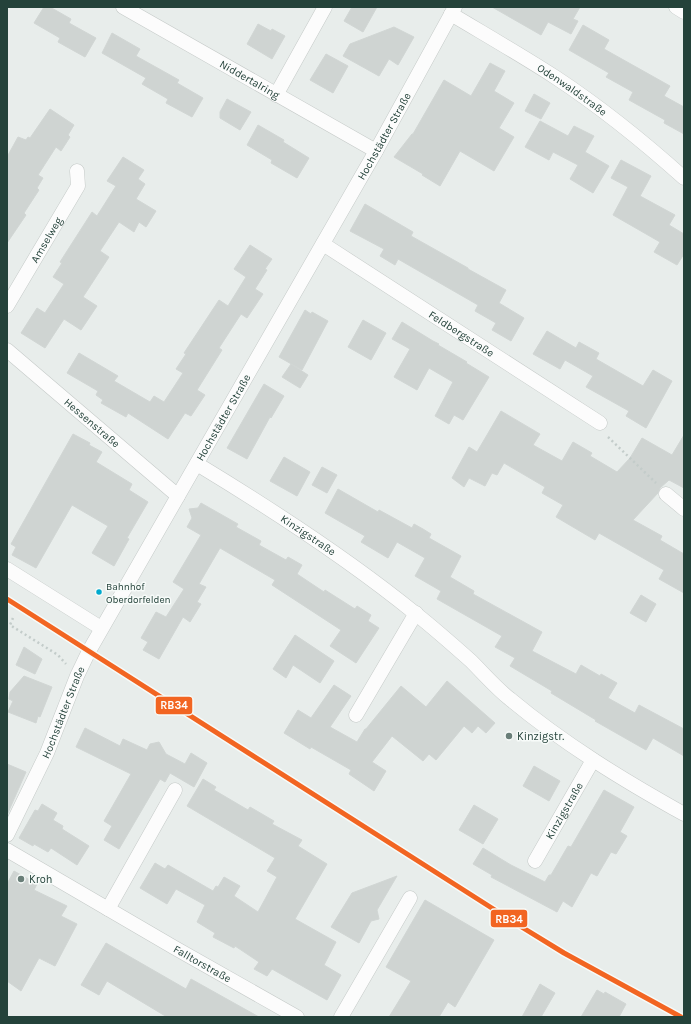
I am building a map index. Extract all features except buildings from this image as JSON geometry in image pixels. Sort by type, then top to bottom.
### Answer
[{"type":"street","name":"Niddertalring","points":[[123,7],[376,151]]},
{"type":"street","points":[[276,95],[326,7]]},
{"type":"street","points":[[676,7],[684,12]]},
{"type":"street","name":"Hochstädter Straße","points":[[7,835],[47,753],[77,676],[101,628],[197,464],[376,151],[453,10]]},
{"type":"street","name":"Odenwaldstraße","points":[[453,10],[556,78],[637,138],[684,178]]},
{"type":"street","name":"Amselweg","points":[[7,306],[78,186],[76,171]]},
{"type":"street","name":"Feldbergstraße","points":[[323,244],[600,423]]},
{"type":"street","name":"Hessenstraße","points":[[7,350],[178,496]]},
{"type":"street","name":"Kinzigstraße","points":[[197,464],[302,530],[383,588],[453,644],[508,698],[557,735],[641,790],[684,814]]},
{"type":"street","points":[[666,494],[684,510]]},
{"type":"street","points":[[7,569],[101,628]]},
{"type":"street","points":[[356,715],[416,613]]},
{"type":"street","name":"Kinzigstraße","points":[[535,861],[593,760]]},
{"type":"street","points":[[108,908],[175,790]]},
{"type":"street","name":"Falltorstraße","points":[[8,853],[108,908],[297,1017]]},
{"type":"street","points":[[341,1017],[410,898]]},
{"type":"path","points":[[600,423],[606,435],[666,494]]},
{"type":"path","points":[[14,618],[10,625],[58,655],[77,676]]},
{"type":"transit line","name":"RB34","points":[[7,599],[520,926],[564,953],[681,1017]]},
{"type":"place","name":"Bahnhof Oberdorfelden","points":[[99,592]]},
{"type":"place","name":"Kinzigstr.","points":[[509,736]]},
{"type":"place","name":"Kroh","points":[[21,879]]}]
